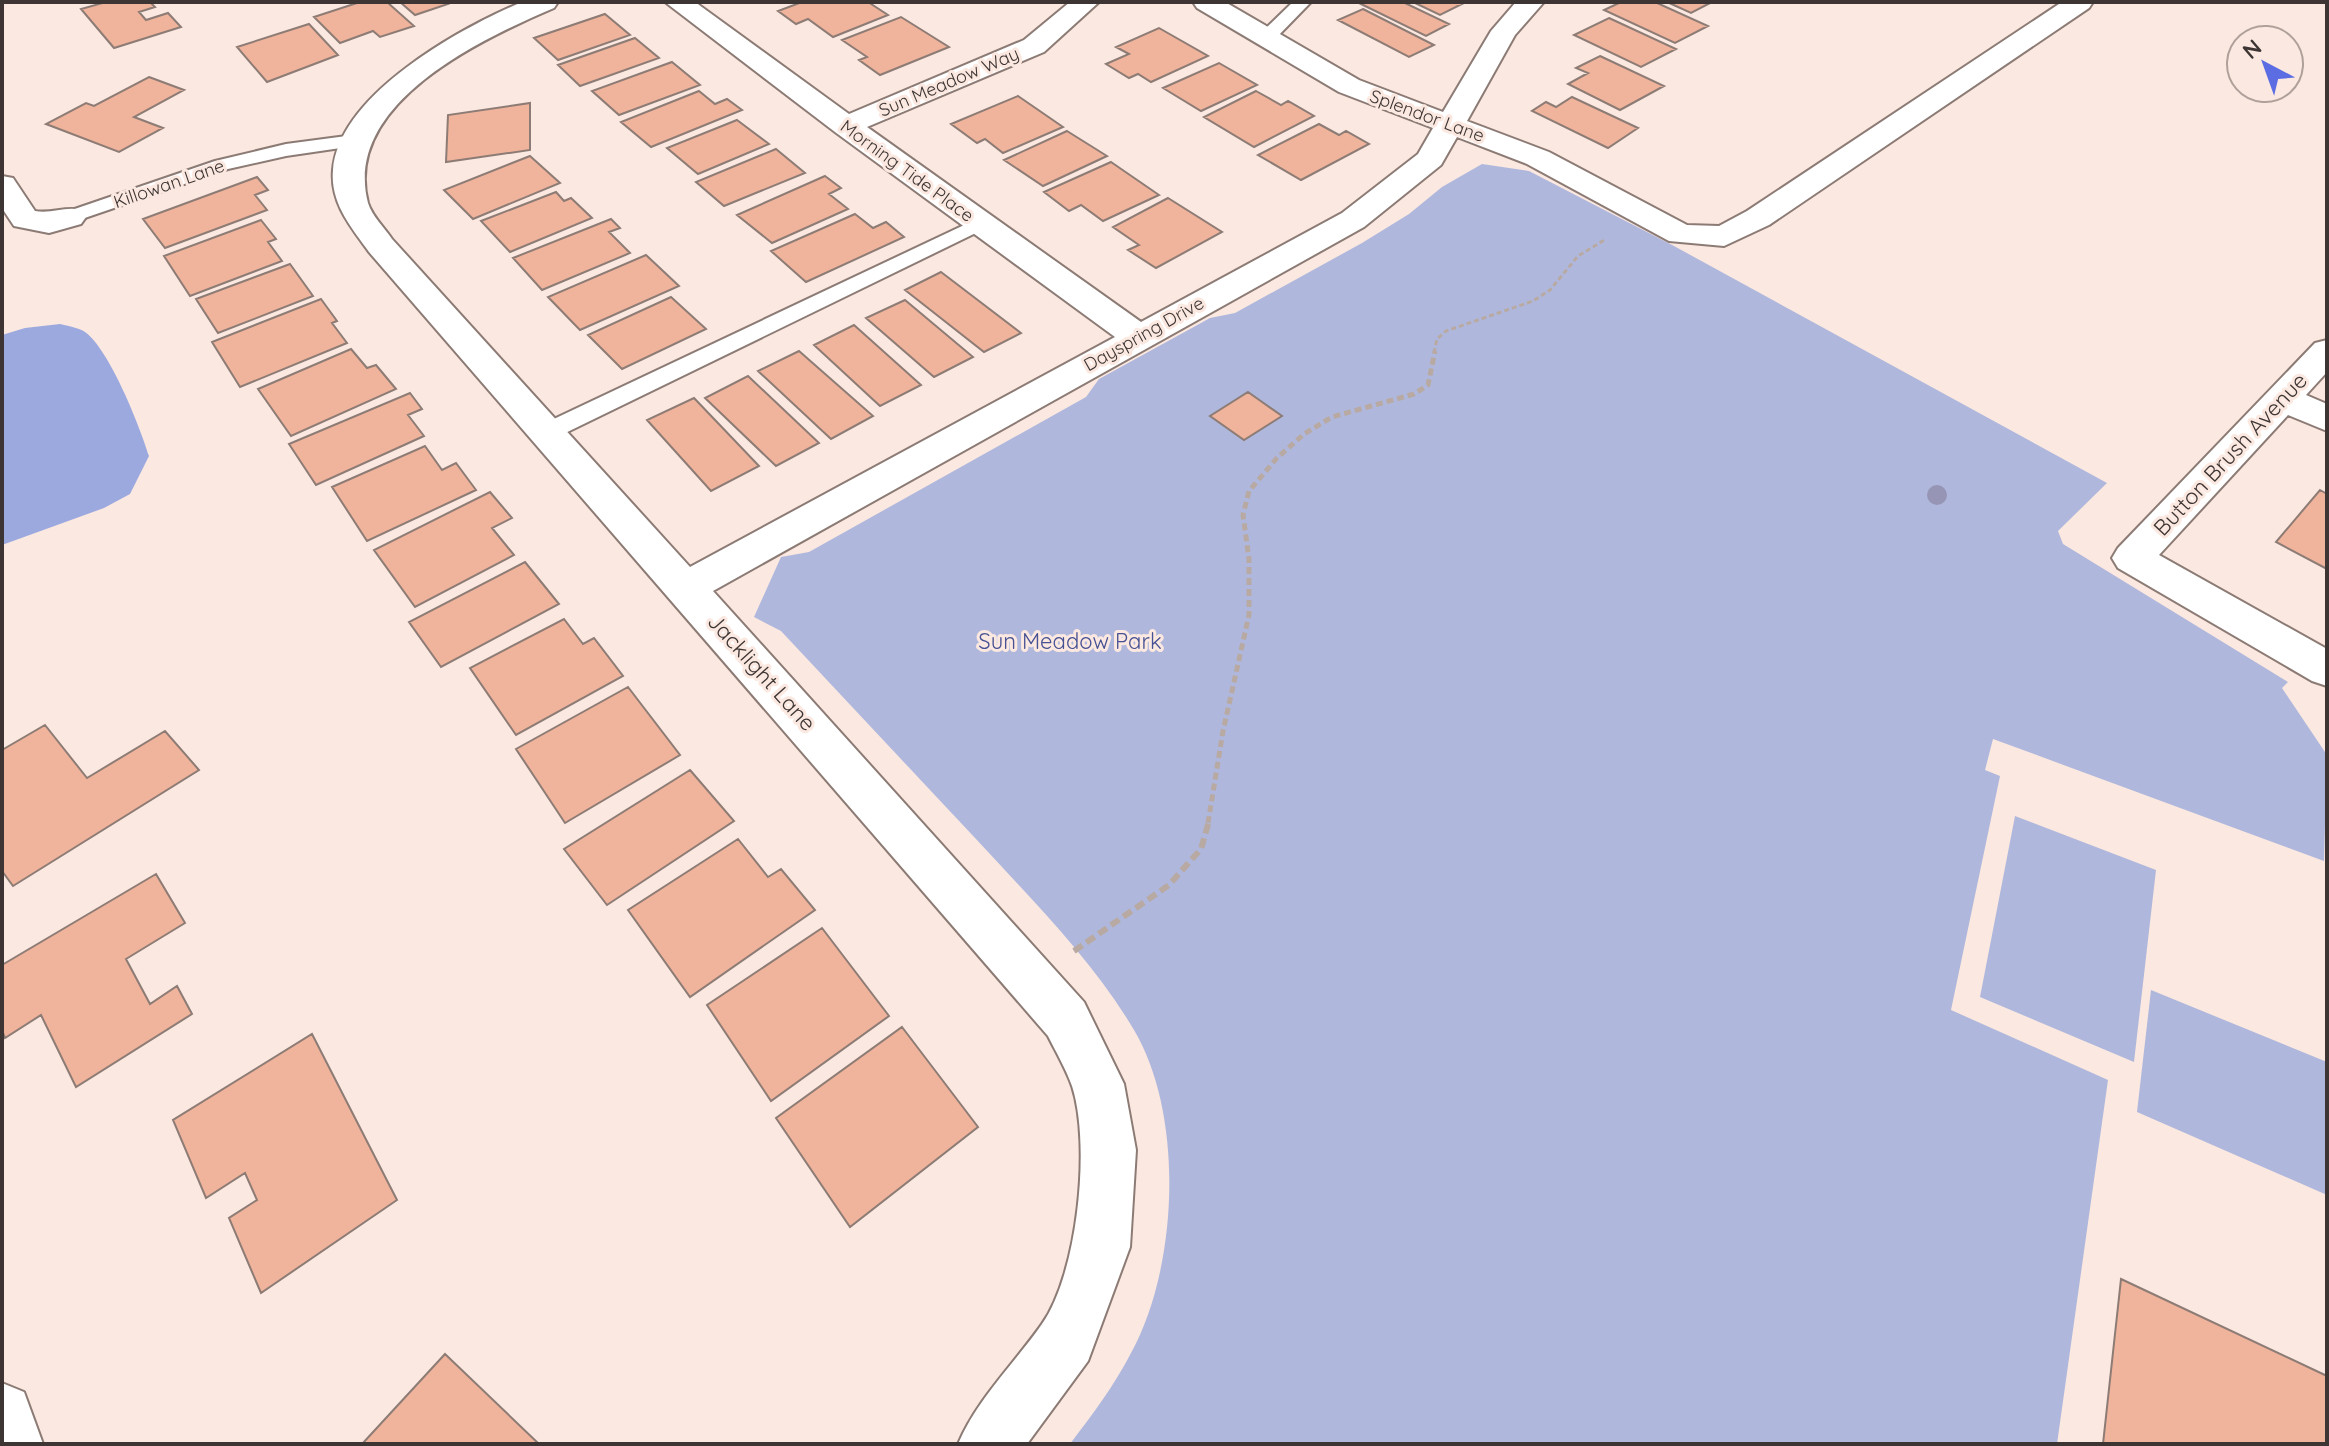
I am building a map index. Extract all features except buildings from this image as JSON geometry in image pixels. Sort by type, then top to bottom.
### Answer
[{"type":"street","name":"Jacklight Lane","points":[[545,2],[471,35],[417,71],[380,105],[354,141],[348,165],[352,203],[380,245],[687,587],[1066,1019],[1098,1084],[1109,1150],[1102,1247],[1067,1340],[989,1444]]},
{"type":"street","name":"Morning Tide Place","points":[[678,2],[1138,337]]},
{"type":"street","name":"Sun Meadow Way","points":[[845,126],[1034,46],[1086,2]]},
{"type":"street","name":"Splendor Lane","points":[[1206,2],[1349,86],[1538,158],[1680,234],[1724,236],[1758,218],[2080,2]]},
{"type":"street","name":"Dayspring Drive","points":[[687,587],[1353,220],[1430,159],[1504,31],[1531,2]]},
{"type":"street","name":"Killowan Lane","points":[[2,185],[25,219],[49,223],[70,217]]},
{"type":"street","name":"Button Brush Avenue","points":[[2327,351],[2132,558],[2327,669]]},
{"type":"street","points":[[2283,398],[2327,419]]},
{"type":"street","points":[[2,1414],[12,1444]]},
{"type":"lane","points":[[1268,36],[1303,2]]},
{"type":"lane","name":"Killowan Lane","points":[[70,217],[222,165],[286,150],[354,141]]},
{"type":"lane","points":[[547,432],[979,224]]},
{"type":"path","points":[[1035,981],[1169,885],[1201,849],[1212,809],[1223,731],[1249,615],[1249,559],[1243,515],[1249,491],[1277,458],[1322,423],[1361,407],[1414,394],[1428,385],[1437,339],[1446,331],[1533,301],[1550,290],[1578,256],[1618,232],[1610,199]]},
{"type":"green space","name":"Sun Meadow Park","points":[[1482,164],[1529,171],[1674,246],[2107,483],[2058,531],[2063,544],[2288,682],[2282,688],[2327,755],[2324,861],[1993,739],[1985,770],[2000,776],[1951,1010],[2108,1080],[2057,1444],[1070,1444],[1110,1389],[1131,1353],[1147,1318],[1158,1279],[1166,1236],[1168,1148],[1162,1105],[1150,1065],[1134,1030],[1117,1004],[1060,931],[781,631],[754,617],[781,557],[809,552],[1086,397],[1099,379],[1210,318],[1235,313],[1362,243],[1409,214],[1442,187]]},
{"type":"green space","points":[[2015,816],[2156,870],[2134,1062],[1980,997]]},
{"type":"green space","points":[[2151,990],[2327,1062],[2327,1195],[2137,1112]]},
{"type":"shaded area","points":[[60,324],[77,328],[95,341],[114,371],[149,456],[130,494],[104,508],[2,545],[2,335],[25,328]]}]
